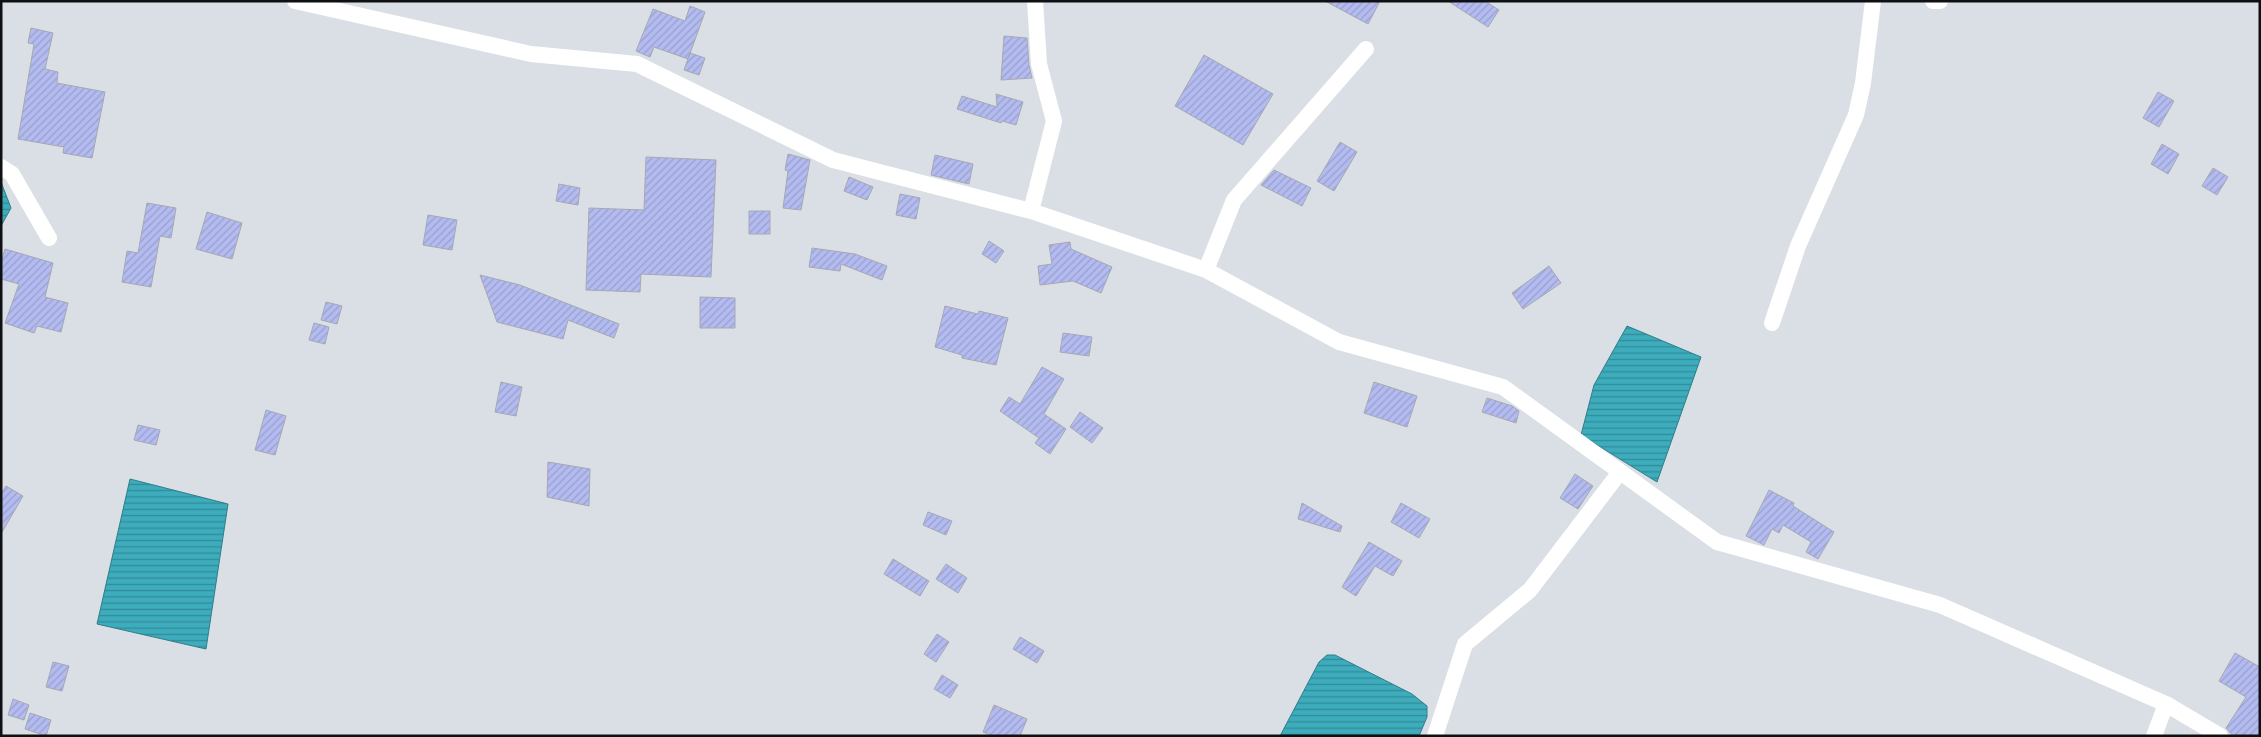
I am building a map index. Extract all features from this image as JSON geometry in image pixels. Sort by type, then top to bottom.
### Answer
[{"type":"street","points":[[295,1],[531,54],[637,64],[833,160],[1031,211],[1206,270],[1339,342],[1503,387],[1717,542],[1940,605],[2166,704],[2220,736]]},
{"type":"street","points":[[1031,211],[1054,121],[1039,64],[1035,1]]},
{"type":"street","points":[[1772,323],[1798,246],[1856,114],[1863,83],[1873,1]]},
{"type":"street","points":[[1933,1],[1940,1]]},
{"type":"street","points":[[1206,270],[1234,200],[1366,49]]},
{"type":"street","points":[[1,167],[12,174],[49,238]]},
{"type":"street","points":[[1435,736],[1465,644],[1530,590],[1620,472]]},
{"type":"street","points":[[2154,736],[2166,704]]},
{"type":"water","points":[[1,182],[11,208],[1,226]]},
{"type":"water","points":[[1627,326],[1701,357],[1657,482],[1581,435],[1594,385]]},
{"type":"water","points":[[130,479],[228,504],[206,649],[97,624]]},
{"type":"water","points":[[1327,655],[1335,655],[1412,694],[1427,706],[1427,717],[1419,736],[1280,736],[1319,662]]},
{"type":"building","points":[[1325,1],[1380,1],[1368,24]]},
{"type":"building","points":[[1448,1],[1485,1],[1499,10],[1488,27]]},
{"type":"building","points":[[690,6],[705,12],[688,59],[654,47],[650,57],[636,51],[653,9],[685,21]]},
{"type":"building","points":[[31,28],[53,33],[45,69],[58,72],[57,83],[105,92],[92,158],[63,153],[64,147],[18,139],[34,44],[28,43]]},
{"type":"building","points":[[1004,36],[1027,38],[1032,78],[1001,80]]},
{"type":"building","points":[[690,53],[705,58],[699,75],[684,70]]},
{"type":"building","points":[[1204,55],[1273,94],[1243,145],[1175,106]]},
{"type":"building","points":[[2158,92],[2174,101],[2159,127],[2143,118]]},
{"type":"building","points":[[996,94],[1023,102],[1016,125],[1002,121],[1001,123],[957,109],[962,96],[997,107]]},
{"type":"building","points":[[1340,142],[1357,152],[1334,191],[1317,181]]},
{"type":"building","points":[[2162,144],[2179,154],[2168,174],[2151,164]]},
{"type":"building","points":[[788,154],[810,160],[801,210],[783,208],[788,171],[785,170]]},
{"type":"building","points":[[935,155],[973,164],[969,184],[931,175]]},
{"type":"building","points":[[646,157],[716,160],[711,277],[641,274],[640,292],[586,290],[589,208],[644,210]]},
{"type":"building","points":[[2213,168],[2228,177],[2217,195],[2202,186]]},
{"type":"building","points":[[1274,170],[1311,188],[1302,206],[1261,185]]},
{"type":"building","points":[[849,177],[873,187],[867,200],[844,191]]},
{"type":"building","points":[[559,184],[580,188],[578,205],[556,201]]},
{"type":"building","points":[[900,194],[920,198],[916,219],[896,215]]},
{"type":"building","points":[[147,203],[176,208],[171,238],[160,236],[151,287],[122,282],[127,251],[138,253]]},
{"type":"building","points":[[749,211],[770,211],[770,234],[749,234]]},
{"type":"building","points":[[207,212],[242,223],[232,259],[196,249]]},
{"type":"building","points":[[428,215],[457,220],[452,250],[423,245]]},
{"type":"building","points":[[989,241],[1004,251],[996,263],[982,254]]},
{"type":"building","points":[[1070,242],[1071,249],[1112,267],[1101,293],[1073,281],[1040,285],[1038,266],[1052,264],[1049,245]]},
{"type":"building","points":[[812,248],[855,254],[887,266],[882,280],[841,264],[840,271],[809,267]]},
{"type":"building","points":[[5,249],[53,263],[45,297],[68,303],[61,332],[37,326],[34,333],[5,323],[19,284],[1,279],[1,262]]},
{"type":"building","points":[[1549,266],[1561,283],[1523,309],[1512,293]]},
{"type":"building","points":[[480,275],[520,285],[619,324],[614,338],[568,320],[563,339],[497,322]]},
{"type":"building","points":[[700,297],[735,298],[735,328],[700,328]]},
{"type":"building","points":[[326,302],[342,306],[337,324],[321,320]]},
{"type":"building","points":[[945,306],[978,314],[979,311],[1008,318],[996,365],[962,358],[962,355],[935,347]]},
{"type":"building","points":[[314,323],[329,327],[325,344],[309,340]]},
{"type":"building","points":[[1063,333],[1092,337],[1089,356],[1060,352]]},
{"type":"building","points":[[1042,367],[1064,379],[1044,414],[1066,429],[1050,454],[1035,443],[1039,438],[1000,411],[1009,397],[1020,404]]},
{"type":"building","points":[[501,382],[522,387],[516,416],[495,412]]},
{"type":"building","points":[[1374,382],[1417,396],[1407,427],[1364,413]]},
{"type":"building","points":[[1487,398],[1512,406],[1519,411],[1516,423],[1482,412]]},
{"type":"building","points":[[266,410],[286,416],[275,455],[255,450]]},
{"type":"building","points":[[1080,412],[1103,428],[1092,443],[1070,427]]},
{"type":"building","points":[[138,425],[160,430],[156,445],[134,440]]},
{"type":"building","points":[[548,462],[590,469],[589,506],[547,497]]},
{"type":"building","points":[[1575,474],[1593,486],[1578,509],[1560,498]]},
{"type":"building","points":[[6,486],[23,496],[1,534],[1,494]]},
{"type":"building","points":[[1769,490],[1794,503],[1793,506],[1834,532],[1818,559],[1806,552],[1811,542],[1783,525],[1779,533],[1772,529],[1764,545],[1746,536]]},
{"type":"building","points":[[1302,503],[1342,526],[1340,532],[1298,519]]},
{"type":"building","points":[[1401,503],[1430,519],[1419,538],[1391,522]]},
{"type":"building","points":[[928,512],[952,521],[946,535],[923,525]]},
{"type":"building","points":[[1369,542],[1402,561],[1393,576],[1375,566],[1356,596],[1342,587]]},
{"type":"building","points":[[893,559],[929,581],[920,596],[884,574]]},
{"type":"building","points":[[946,564],[967,578],[958,593],[936,579]]},
{"type":"building","points":[[937,634],[949,642],[936,662],[924,654]]},
{"type":"building","points":[[1020,637],[1044,651],[1037,663],[1013,649]]},
{"type":"building","points":[[2235,653],[2260,667],[2260,736],[2233,736],[2226,728],[2246,697],[2219,681]]},
{"type":"building","points":[[53,662],[69,666],[62,691],[46,687]]},
{"type":"building","points":[[942,675],[958,685],[950,698],[934,689]]},
{"type":"building","points":[[13,699],[29,705],[24,720],[8,715]]},
{"type":"building","points":[[994,705],[1027,719],[1020,736],[993,736],[983,732]]},
{"type":"building","points":[[30,713],[51,720],[46,736],[25,729]]}]
